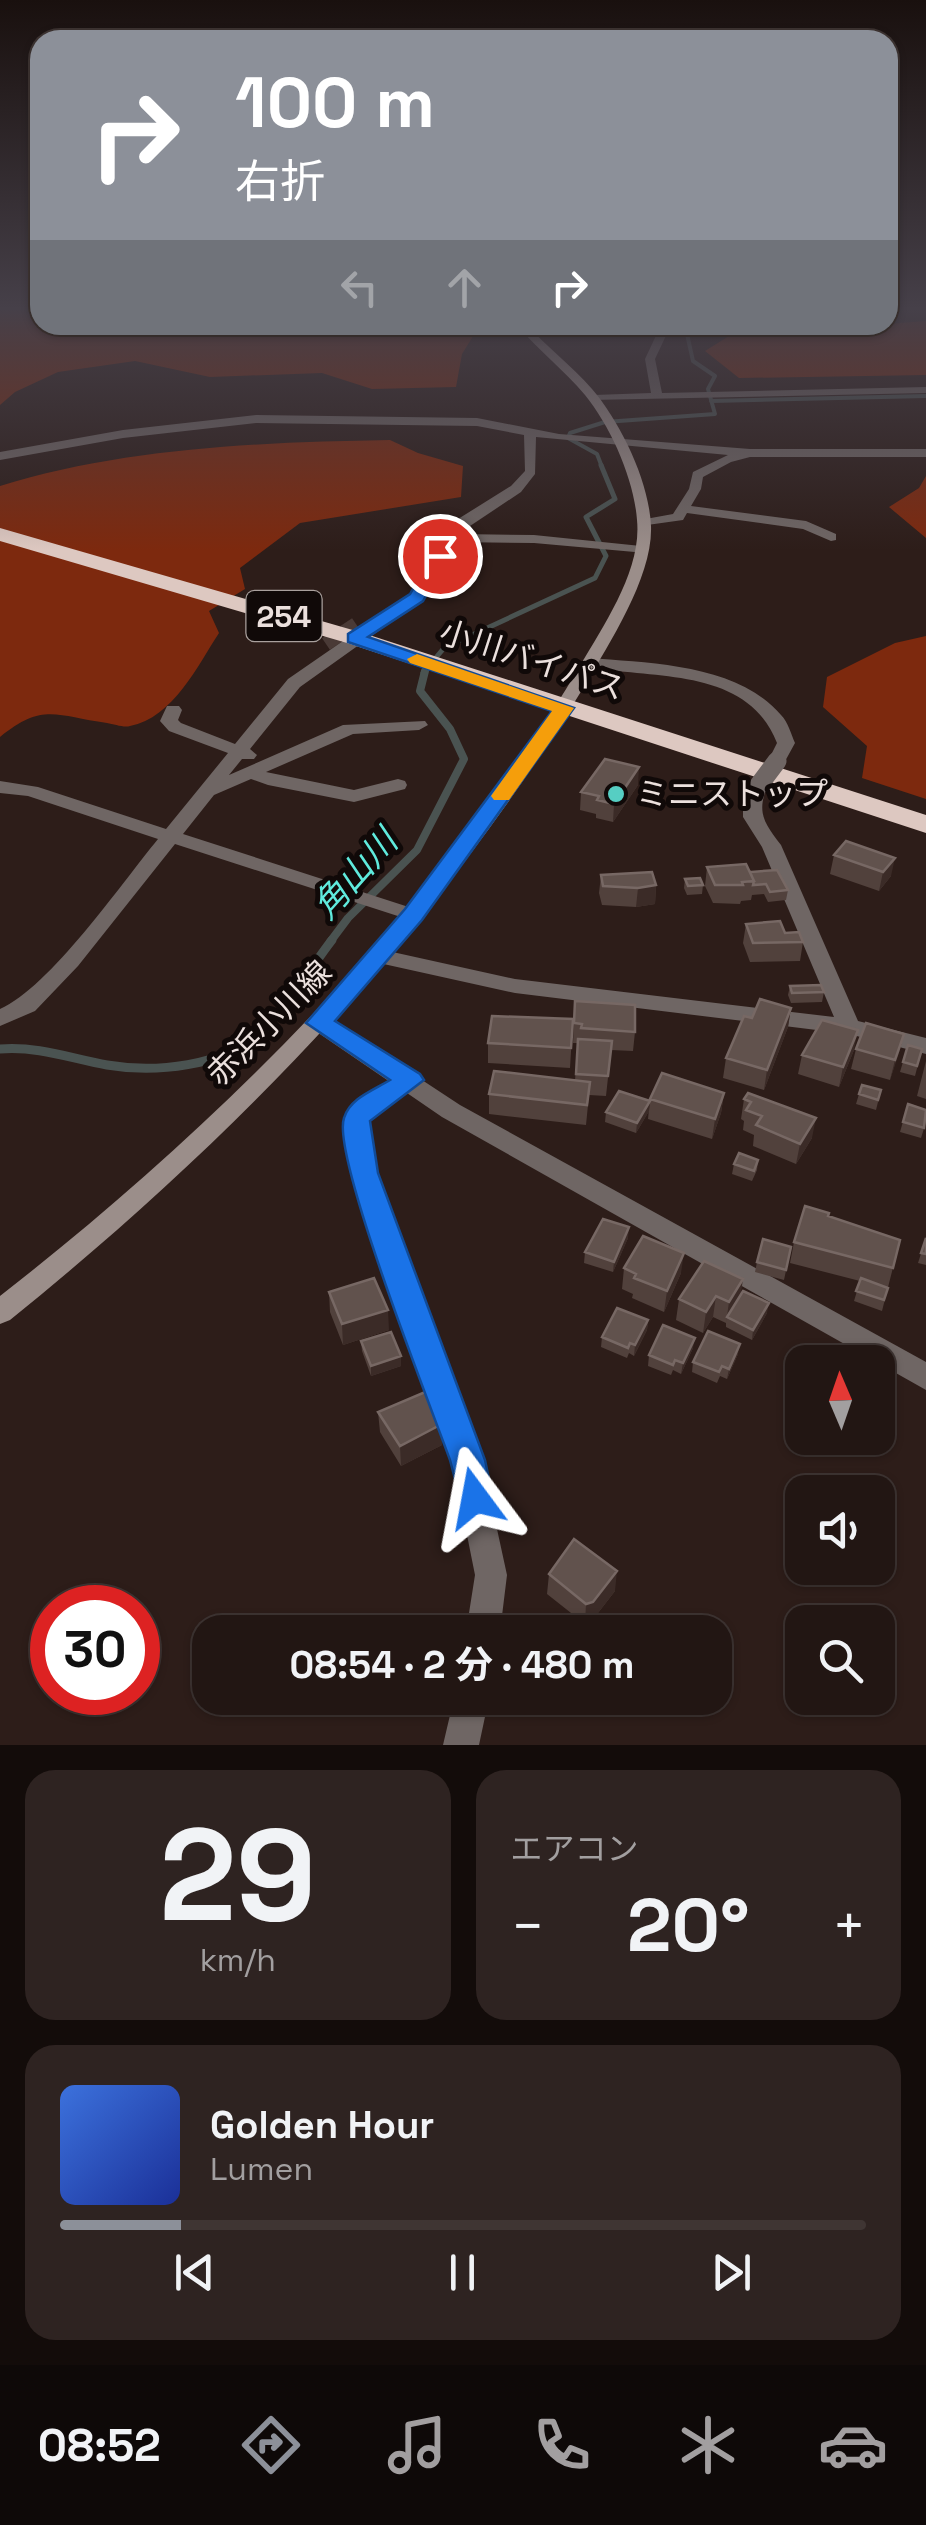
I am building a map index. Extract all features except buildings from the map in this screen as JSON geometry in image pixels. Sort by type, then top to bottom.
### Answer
[{"type":"highway","name":"小川バイパス","points":[[0,534],[355,631],[564,708],[926,824]]},
{"type":"main road","name":"赤浜小川線","points":[[0,1312],[94,1240],[319,1023],[414,914],[564,708],[618,611],[641,550],[645,522],[617,442],[594,398],[585,388]]},
{"type":"street","points":[[656,388],[658,396]]},
{"type":"street","points":[[594,398],[926,390]]},
{"type":"street","points":[[0,456],[111,436],[256,419],[446,420],[559,438],[750,453],[926,454]]},
{"type":"street","points":[[0,1018],[27,1006],[44,990],[174,836],[294,683],[355,631],[404,598],[416,598],[446,538],[467,517],[516,489],[531,471],[530,433]]},
{"type":"street","points":[[645,522],[674,520],[686,509],[696,489],[697,475],[727,459],[750,453]]},
{"type":"street","points":[[686,509],[806,525],[831,537]]},
{"type":"street","points":[[446,538],[641,550]]},
{"type":"street","points":[[294,683],[298,667],[326,644]]},
{"type":"street","points":[[589,663],[677,670],[735,690],[780,723],[786,744],[759,785],[748,813],[752,825],[771,846],[849,1026]]},
{"type":"street","points":[[174,710],[169,721],[175,728],[238,752],[261,768],[268,780],[354,796],[398,785]]},
{"type":"street","points":[[209,791],[349,730],[365,726],[398,730],[419,725]]},
{"type":"street","points":[[0,788],[31,791],[414,914]]},
{"type":"street","points":[[379,956],[515,986],[849,1026],[926,1046]]},
{"type":"street","points":[[319,1023],[410,1080],[451,1111],[926,1377]]},
{"type":"street","points":[[410,1080],[362,1110],[356,1121],[363,1173],[467,1460],[491,1575],[485,1615]]},
{"type":"street","points":[[461,1745],[468,1715]]},
{"type":"shaded area","points":[[0,388],[23,388],[15,392],[0,405]]},
{"type":"shaded area","points":[[390,440],[463,466],[461,497],[300,523],[240,568],[245,589],[209,611],[219,633],[183,688],[159,713],[145,721],[125,727],[62,715],[39,715],[0,737],[0,486],[144,455],[243,445]]},
{"type":"shaded area","points":[[926,476],[926,538],[889,507],[919,488]]},
{"type":"shaded area","points":[[926,636],[926,799],[862,778],[867,746],[823,707],[827,677],[895,643]]},
{"type":"waterway","points":[[708,388],[711,401]]},
{"type":"waterway","points":[[711,401],[926,396]]},
{"type":"waterway","name":"角山川","points":[[602,467],[597,454],[568,438],[570,433],[605,422],[715,414],[711,401]]},
{"type":"waterway","name":"角山川","points":[[423,673],[444,648],[595,578],[606,556],[586,517],[615,499],[601,465]]},
{"type":"waterway","name":"角山川","points":[[330,942],[348,918],[417,850],[464,759],[450,729],[420,691],[425,671]]},
{"type":"waterway","name":"角山川","points":[[0,1049],[41,1051],[126,1067],[167,1067],[208,1060],[246,1044],[271,1023],[332,940]]},
{"type":"tunnel","points":[[326,644],[356,624]]},
{"type":"slow traffic","points":[[417,659],[564,708],[501,796]]},
{"type":"place","name":"ミニストップ","points":[[616,794]]},
{"type":"route","points":[[440,556],[416,598],[354,638],[564,708],[414,914],[319,1023],[410,1080],[362,1110],[356,1121],[363,1173],[467,1460],[475,1498]]}]
